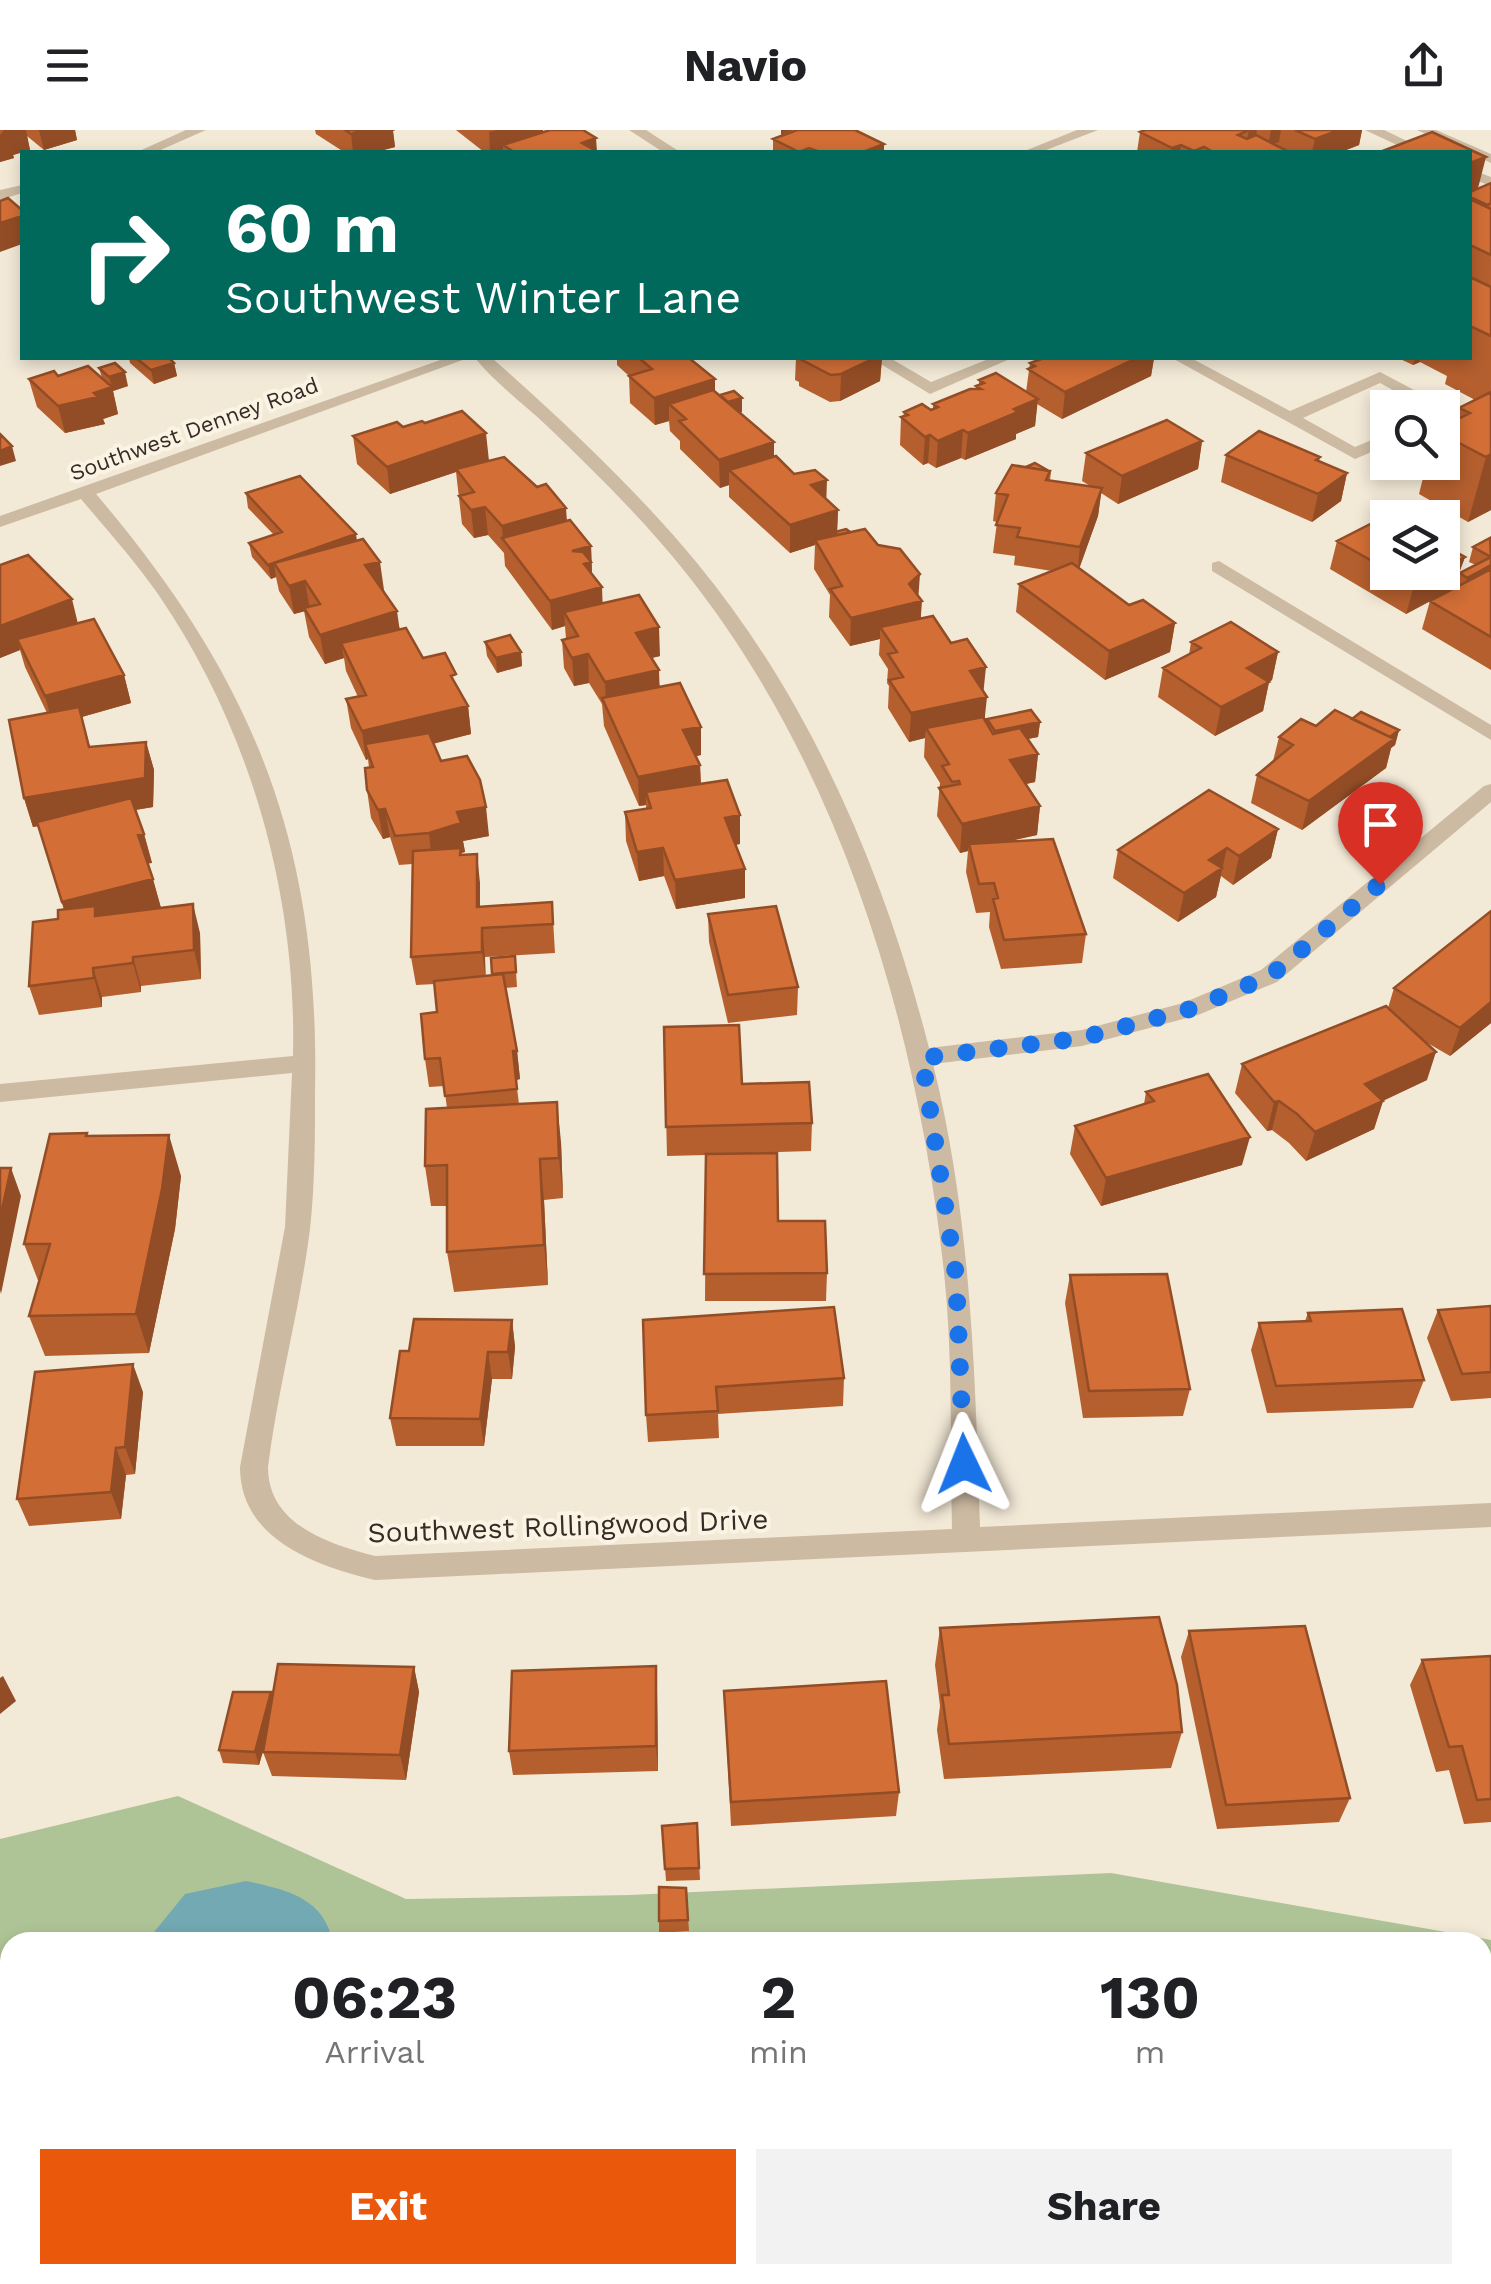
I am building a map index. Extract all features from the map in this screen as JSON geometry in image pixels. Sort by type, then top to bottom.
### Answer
[{"type":"street","points":[[149,150],[200,130]]},
{"type":"street","points":[[636,130],[670,150]]},
{"type":"street","points":[[1035,150],[1091,130]]},
{"type":"street","points":[[1372,130],[1418,150]]},
{"type":"street","points":[[1424,130],[1470,150]]},
{"type":"street","points":[[1428,150],[1450,141]]},
{"type":"street","name":"Southwest Denney Road","points":[[0,522],[454,360]]},
{"type":"street","points":[[485,360],[609,476],[718,603],[776,690],[832,803],[884,928],[922,1058],[956,1275],[966,1540]]},
{"type":"street","points":[[882,360],[930,389],[999,360]]},
{"type":"street","points":[[1184,360],[1355,454],[1370,447]]},
{"type":"street","points":[[1290,418],[1380,376],[1405,390]]},
{"type":"street","name":"Southwest Rollingwood Drive","points":[[85,492],[173,602],[216,675],[266,783],[300,929],[306,1063],[297,1229],[252,1478],[276,1521],[295,1542],[324,1556],[375,1568],[1491,1514]]},
{"type":"street","points":[[1219,567],[1491,734]]},
{"type":"street","points":[[922,1058],[1082,1038],[1190,1009],[1270,976],[1491,791]]},
{"type":"street","points":[[0,1093],[306,1063]]},
{"type":"green space","points":[[178,1796],[406,1899],[630,1895],[1111,1873],[1446,1932],[0,1932],[0,1839]]},
{"type":"water","points":[[246,1881],[275,1888],[312,1905],[330,1932],[154,1932],[185,1894]]},
{"type":"building","points":[[550,130],[583,130],[596,138],[582,143],[594,150],[511,150],[503,145]]},
{"type":"building","points":[[797,130],[855,130],[884,144],[868,150],[795,150],[773,139]]},
{"type":"building","points":[[1245,130],[1238,135],[1247,139],[1256,135],[1285,150],[1192,150],[1181,145],[1172,148],[1140,132]]},
{"type":"building","points":[[1295,130],[1339,130],[1315,139]]},
{"type":"building","points":[[1432,132],[1471,150],[1385,150]]},
{"type":"building","points":[[1472,151],[1486,157],[1472,162]]},
{"type":"building","points":[[1491,183],[1491,203],[1472,198],[1472,191]]},
{"type":"building","points":[[8,198],[20,208],[20,217],[0,223],[0,201]]},
{"type":"building","points":[[1472,200],[1491,209],[1491,255],[1472,246]]},
{"type":"building","points":[[1472,278],[1491,287],[1491,336],[1472,327]]},
{"type":"building","points":[[138,360],[174,363],[151,370]]},
{"type":"building","points":[[641,360],[691,360],[715,379],[654,398],[629,376],[652,369]]},
{"type":"building","points":[[802,360],[871,360],[841,374],[831,375]]},
{"type":"building","points":[[1133,360],[1065,392],[1028,369],[1035,366],[1030,363]]},
{"type":"building","points":[[115,363],[125,372],[109,377],[99,368]]},
{"type":"building","points":[[88,366],[112,387],[94,393],[98,397],[58,406],[29,379],[54,371],[58,376]]},
{"type":"building","points":[[996,373],[1038,399],[968,433],[963,430],[938,441],[930,435],[925,437],[901,417],[922,404],[931,410],[938,407],[933,404],[970,389],[981,389],[976,386],[984,383],[979,380]]},
{"type":"building","points":[[713,390],[774,442],[719,460],[679,421],[686,419],[669,404]]},
{"type":"building","points":[[734,391],[742,398],[728,402],[720,395]]},
{"type":"building","points":[[1491,392],[1491,454],[1486,457],[1460,443],[1460,418],[1470,413],[1460,408]]},
{"type":"building","points":[[462,411],[486,433],[387,467],[353,436],[397,422],[403,427]]},
{"type":"building","points":[[1167,420],[1202,441],[1122,476],[1086,453]]},
{"type":"building","points":[[1259,431],[1347,473],[1318,494],[1226,455]]},
{"type":"building","points":[[0,434],[12,446],[0,451]]},
{"type":"building","points":[[776,456],[794,474],[815,470],[827,480],[811,485],[838,510],[790,525],[729,470]]},
{"type":"building","points":[[504,457],[537,487],[546,484],[566,508],[502,526],[485,507],[471,510],[459,496],[474,492],[456,469]]},
{"type":"building","points":[[1035,463],[1049,471],[1026,467]]},
{"type":"building","points":[[1012,465],[1050,471],[1046,480],[1102,488],[1080,547],[1017,537],[1020,528],[996,525],[1008,495],[996,493]]},
{"type":"building","points":[[300,476],[356,534],[268,565],[249,543],[282,532],[246,493]]},
{"type":"building","points":[[570,520],[591,546],[572,551],[583,552],[591,562],[584,564],[602,587],[550,601],[502,538]]},
{"type":"building","points":[[1370,524],[1370,560],[1337,541]]},
{"type":"building","points":[[865,529],[878,545],[900,549],[920,574],[909,584],[922,601],[851,618],[830,589],[842,586],[815,540]]},
{"type":"building","points":[[1490,538],[1491,557],[1473,547]]},
{"type":"building","points":[[363,539],[380,562],[365,565],[397,611],[320,635],[304,608],[320,604],[305,581],[289,586],[274,563]]},
{"type":"building","points":[[28,555],[72,599],[0,626],[0,565]]},
{"type":"building","points":[[1491,557],[1491,565],[1467,578],[1460,573]]},
{"type":"building","points":[[1072,563],[1129,605],[1143,600],[1175,623],[1109,651],[1019,584]]},
{"type":"building","points":[[1491,569],[1491,637],[1430,601],[1451,590],[1460,590],[1460,585]]},
{"type":"building","points":[[639,595],[659,627],[636,633],[659,670],[605,682],[588,654],[572,658],[562,640],[578,636],[564,612]]},
{"type":"building","points":[[933,616],[951,643],[967,639],[986,667],[970,671],[987,697],[911,713],[889,680],[903,677],[888,654],[897,652],[880,627]]},
{"type":"building","points":[[94,619],[124,675],[45,696],[17,639]]},
{"type":"building","points":[[1231,622],[1278,652],[1247,668],[1269,682],[1221,707],[1163,668],[1201,648],[1191,642]]},
{"type":"building","points":[[406,628],[423,658],[445,653],[456,674],[451,676],[468,706],[362,731],[346,699],[366,695],[341,643]]},
{"type":"building","points":[[510,635],[521,652],[496,658],[485,642]]},
{"type":"building","points":[[680,683],[701,727],[683,730],[700,765],[638,777],[602,698]]},
{"type":"building","points":[[79,707],[89,747],[146,742],[145,778],[24,798],[9,720]]},
{"type":"building","points":[[1031,710],[1040,722],[995,731],[987,719]]},
{"type":"building","points":[[1335,710],[1394,739],[1309,801],[1257,775],[1293,745],[1279,737],[1301,719],[1316,726]]},
{"type":"building","points":[[1361,712],[1399,730],[1390,737],[1352,719]]},
{"type":"building","points":[[983,717],[993,734],[1020,728],[1038,754],[1010,760],[1040,806],[962,824],[939,788],[960,784],[959,781],[952,782],[942,766],[949,764],[926,728]]},
{"type":"building","points":[[429,733],[441,761],[467,756],[480,780],[486,807],[457,812],[461,823],[429,833],[395,836],[385,809],[378,810],[367,790],[365,768],[373,767],[365,744]]},
{"type":"building","points":[[727,780],[740,815],[725,818],[745,869],[675,880],[663,848],[637,852],[625,812],[651,808],[646,792]]},
{"type":"building","points":[[1209,790],[1278,829],[1239,856],[1227,848],[1209,860],[1222,868],[1184,893],[1118,850]]},
{"type":"building","points":[[131,798],[144,834],[138,835],[153,879],[62,902],[37,822]]},
{"type":"building","points":[[1053,839],[1086,934],[1004,940],[993,899],[998,898],[994,883],[979,884],[969,844]]},
{"type":"building","points":[[461,848],[460,855],[477,854],[477,907],[552,902],[553,924],[482,928],[482,952],[411,957],[413,851]]},
{"type":"building","points":[[193,904],[194,950],[133,957],[133,963],[93,968],[94,978],[29,986],[33,922],[58,919],[58,910],[95,906],[95,916]]},
{"type":"building","points":[[776,906],[798,987],[728,995],[708,914]]},
{"type":"building","points":[[1491,911],[1491,1002],[1460,1028],[1394,988]]},
{"type":"building","points":[[515,956],[516,972],[492,974],[491,958]]},
{"type":"building","points":[[503,974],[517,1051],[513,1051],[517,1089],[445,1096],[440,1058],[425,1059],[421,1014],[437,1012],[434,981]]},
{"type":"building","points":[[1386,1006],[1436,1052],[1365,1084],[1383,1101],[1315,1132],[1297,1114],[1279,1101],[1274,1102],[1242,1064]]},
{"type":"building","points":[[739,1025],[742,1084],[809,1082],[812,1123],[666,1127],[664,1027]]},
{"type":"building","points":[[1208,1074],[1250,1137],[1106,1178],[1075,1126],[1154,1101],[1146,1092]]},
{"type":"building","points":[[557,1102],[559,1158],[540,1159],[544,1245],[447,1252],[447,1165],[425,1166],[426,1109]]},
{"type":"building","points":[[87,1133],[86,1136],[169,1135],[136,1314],[29,1316],[50,1244],[24,1244],[50,1134]]},
{"type":"building","points":[[777,1153],[778,1221],[825,1221],[827,1273],[704,1274],[706,1154]]},
{"type":"building","points":[[0,1168],[11,1168],[0,1219]]},
{"type":"building","points":[[1167,1274],[1190,1389],[1089,1391],[1070,1275]]},
{"type":"building","points":[[1491,1306],[1491,1372],[1462,1374],[1438,1310]]},
{"type":"building","points":[[834,1307],[844,1378],[716,1387],[718,1411],[646,1415],[643,1320]]},
{"type":"building","points":[[1402,1309],[1424,1380],[1276,1386],[1259,1323],[1311,1321],[1308,1313]]},
{"type":"building","points":[[414,1319],[512,1320],[508,1352],[488,1352],[480,1419],[390,1418],[400,1351],[409,1351]]},
{"type":"building","points":[[133,1364],[125,1447],[116,1448],[111,1492],[17,1499],[35,1372]]},
{"type":"building","points":[[1159,1617],[1177,1685],[1182,1732],[949,1744],[942,1695],[949,1695],[940,1628]]},
{"type":"building","points":[[1305,1626],[1350,1798],[1226,1805],[1189,1631]]},
{"type":"building","points":[[1491,1656],[1491,1799],[1477,1800],[1462,1746],[1449,1747],[1422,1660]]},
{"type":"building","points":[[278,1664],[414,1667],[400,1755],[263,1752]]},
{"type":"building","points":[[656,1666],[656,1746],[509,1751],[512,1671]]},
{"type":"building","points":[[886,1681],[899,1792],[731,1802],[724,1691]]},
{"type":"building","points":[[233,1692],[271,1692],[255,1752],[219,1750]]},
{"type":"building","points":[[697,1823],[699,1868],[665,1869],[662,1826]]},
{"type":"building","points":[[659,1887],[686,1888],[688,1920],[659,1921]]},
{"type":"route","points":[[964,1464],[956,1275],[922,1058],[1082,1038],[1190,1009],[1270,976],[1380,884]]}]
